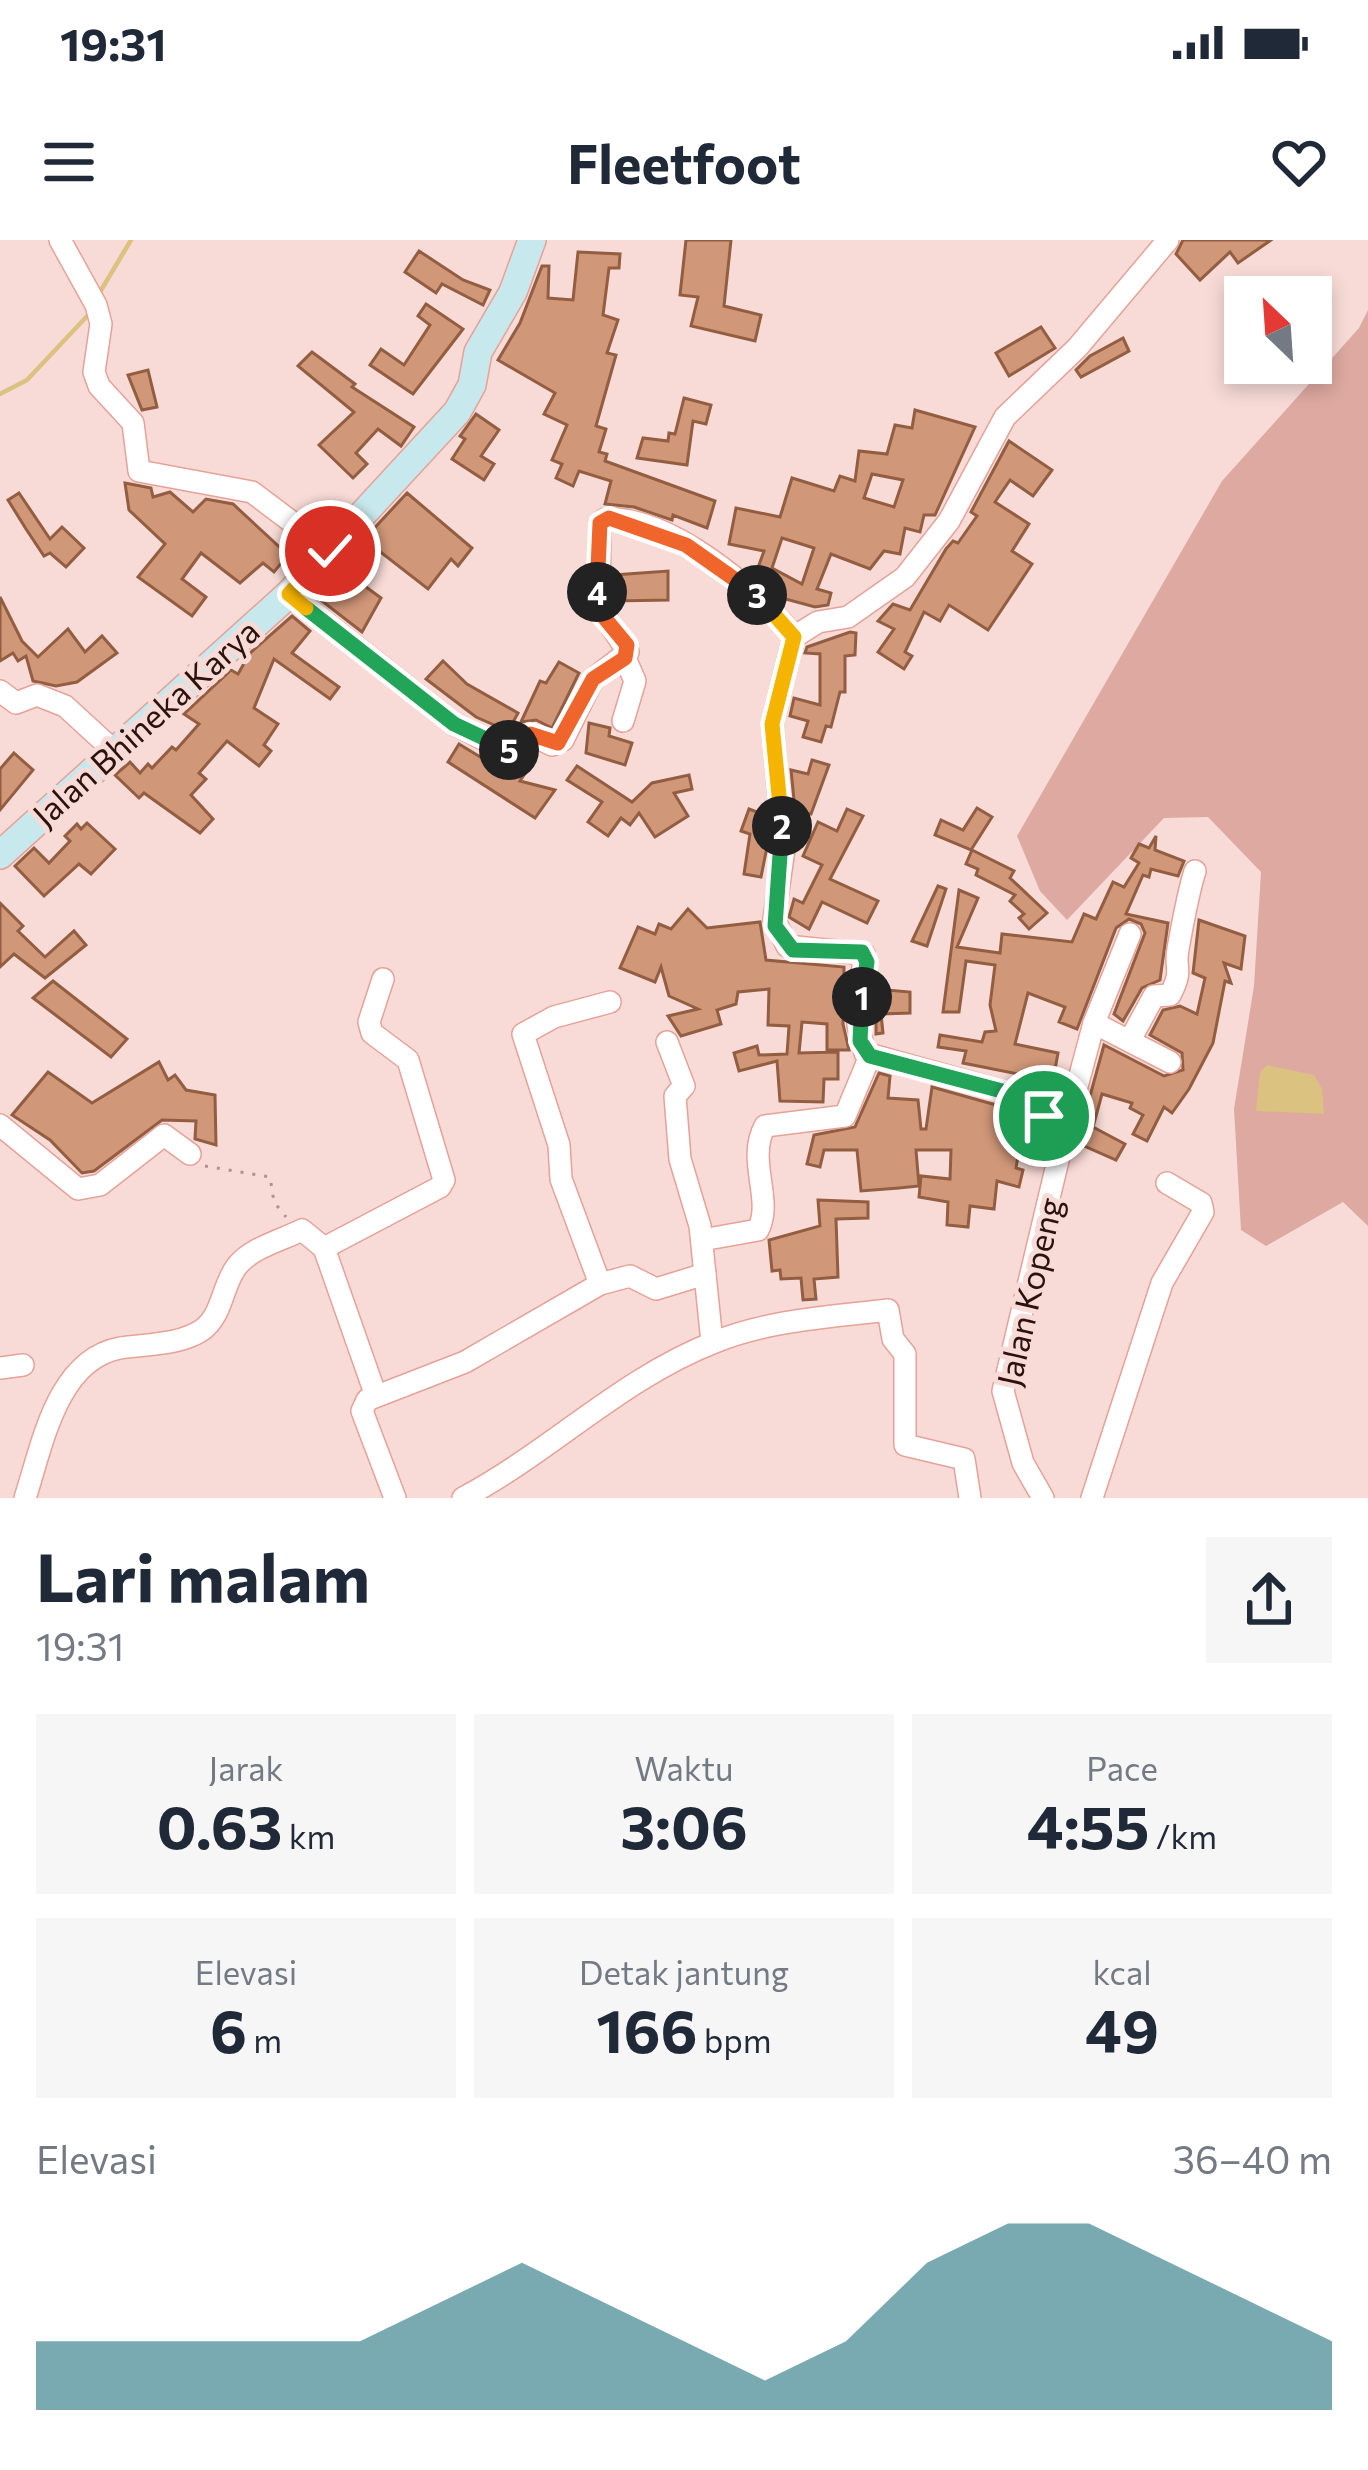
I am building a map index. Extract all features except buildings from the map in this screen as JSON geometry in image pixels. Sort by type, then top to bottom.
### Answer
[{"type":"street","points":[[61,240],[96,305],[101,324],[94,372],[108,399],[134,423],[139,471],[252,492],[330,551]]},
{"type":"street","name":"Jalan Bhineka Karya","points":[[0,855],[289,594],[466,398],[478,352],[513,292],[532,240]]},
{"type":"street","points":[[1065,1131],[1002,1091],[870,1056],[860,1041],[858,1024],[864,954],[789,949],[775,926],[784,850],[772,724],[794,637],[818,622],[848,617],[905,577],[949,520],[1005,417],[1077,348],[1168,240]]},
{"type":"street","points":[[623,722],[635,681],[625,658],[627,645],[603,616],[597,595],[600,523],[609,518],[686,545],[722,566],[757,595],[794,637]]},
{"type":"street","points":[[289,594],[454,724],[507,751],[530,734],[558,743],[593,679],[625,658]]},
{"type":"street","points":[[0,691],[16,703],[37,695],[65,706],[113,749]]},
{"type":"street","points":[[1130,1040],[1154,996],[1170,995],[1180,978],[1176,953],[1195,871]]},
{"type":"street","name":"Jalan Kopeng","points":[[1043,1498],[1023,1463],[1004,1391],[1094,1023],[1130,934]]},
{"type":"street","points":[[324,1248],[440,1187],[444,1180],[408,1060],[372,1033],[369,1022],[383,979]]},
{"type":"street","points":[[600,1284],[561,1179],[559,1145],[523,1034],[554,1017],[610,1001]]},
{"type":"street","points":[[1094,1023],[1170,1062]]},
{"type":"street","points":[[667,1042],[684,1086],[675,1096],[680,1160],[702,1240],[712,1342]]},
{"type":"street","points":[[702,1240],[758,1230],[764,1219],[757,1151],[766,1126],[845,1116],[870,1056]]},
{"type":"street","points":[[0,1125],[78,1189],[100,1185],[164,1135],[190,1154]]},
{"type":"street","points":[[1092,1498],[1162,1282],[1203,1212],[1202,1203],[1167,1183]]},
{"type":"street","points":[[25,1498],[56,1406],[80,1370],[112,1350],[200,1331],[212,1321],[234,1268],[246,1256],[302,1231],[324,1248],[376,1396]]},
{"type":"street","points":[[395,1498],[362,1411],[376,1396],[465,1362],[600,1284],[630,1276],[656,1289],[705,1274]]},
{"type":"street","points":[[463,1498],[642,1379],[712,1342],[756,1327],[890,1311],[893,1339],[905,1354],[905,1445],[964,1459],[970,1498]]},
{"type":"path","points":[[216,1168],[242,1168],[270,1177],[274,1202],[302,1231]]},
{"type":"shaded area","points":[[1368,310],[1368,1226],[1343,1202],[1266,1246],[1241,1230],[1234,1109],[1254,986],[1261,872],[1208,817],[1164,818],[1067,920],[1040,891],[1017,836],[1222,481],[1309,384],[1332,384],[1332,358]]},
{"type":"shaded area","points":[[1267,1065],[1314,1075],[1322,1089],[1324,1114],[1256,1111],[1260,1072]]},
{"type":"waterway","points":[[100,292],[131,240]]},
{"type":"waterway","points":[[0,394],[27,380],[90,313]]},
{"type":"route","points":[[330,551],[289,594],[454,724],[507,751],[530,734],[552,745],[563,740],[593,679],[619,664],[628,652],[599,608],[602,520],[613,518],[686,545],[748,586],[794,637],[772,724],[784,850],[774,920],[779,935],[793,950],[864,954],[867,962],[858,1024],[865,1053],[1002,1091],[1044,1116]]}]
